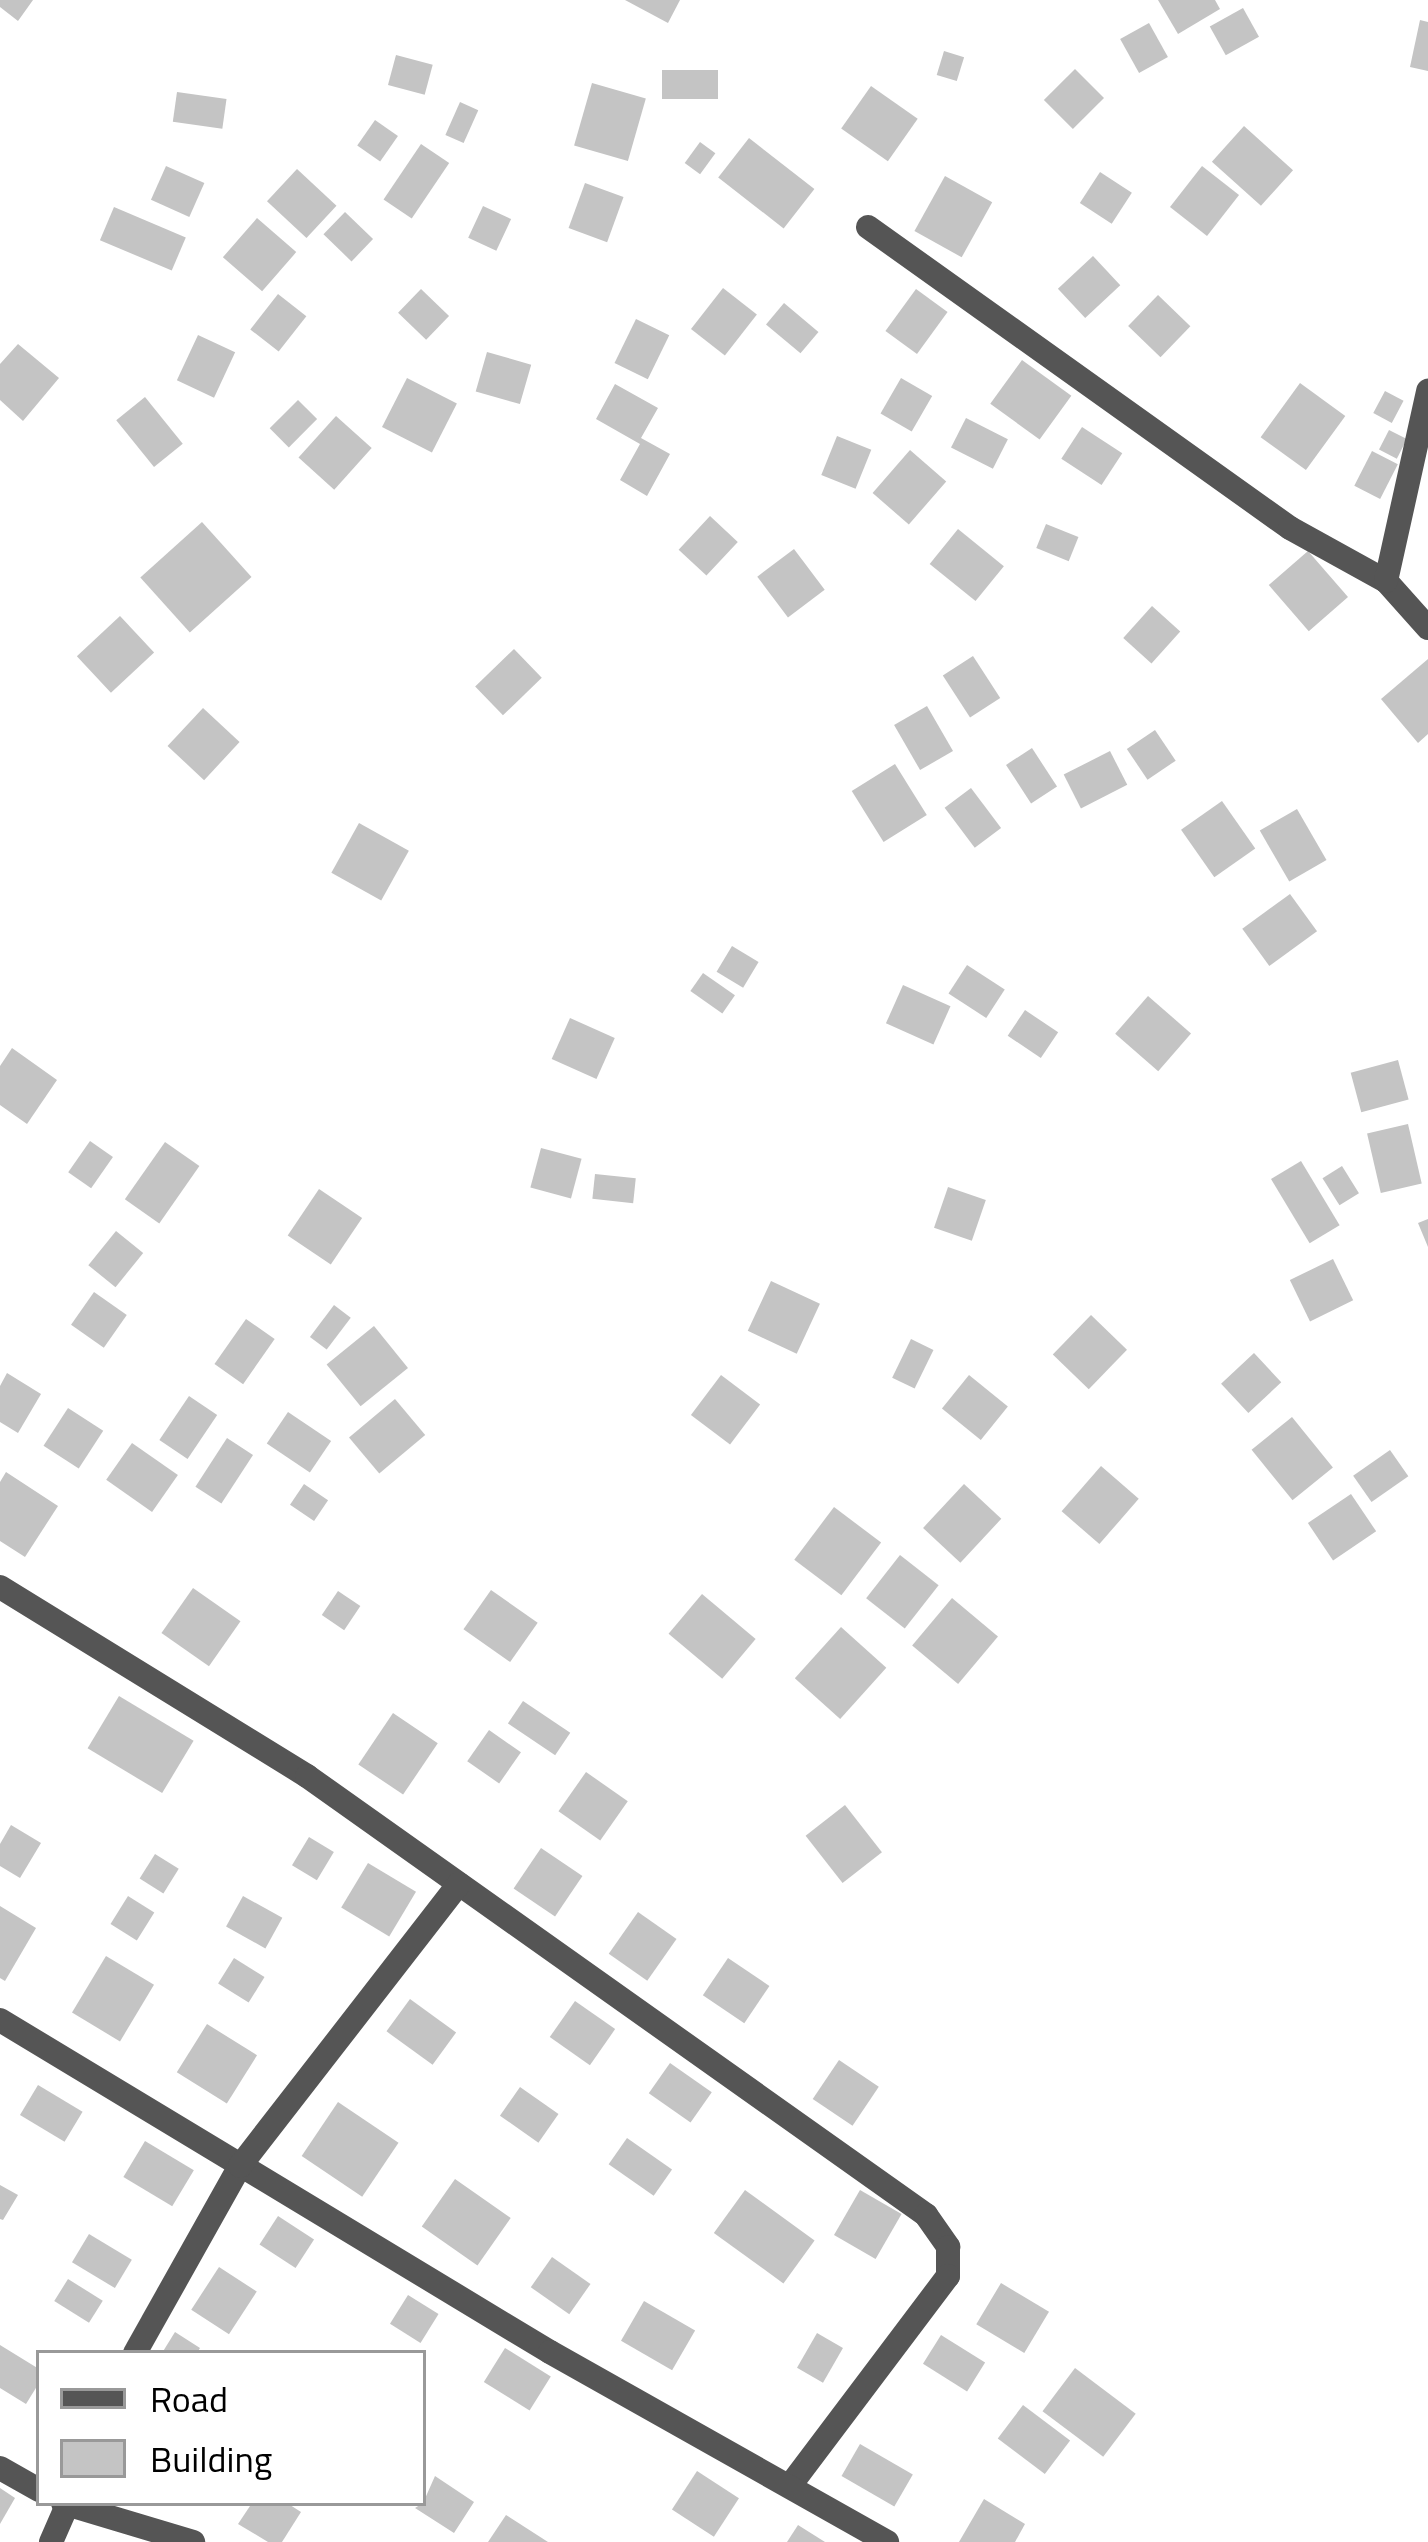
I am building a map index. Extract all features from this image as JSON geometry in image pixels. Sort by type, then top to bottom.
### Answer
[{"type":"street","points":[[868,227],[1291,528],[1386,581],[1428,628]]},
{"type":"street","points":[[1386,581],[1428,391]]},
{"type":"street","points":[[0,1587],[307,1775],[926,2215],[948,2247],[948,2276],[790,2486]]},
{"type":"street","points":[[137,2350],[240,2165],[460,1885]]},
{"type":"street","points":[[0,2020],[550,2352],[887,2542]]},
{"type":"street","points":[[0,2468],[36,2488]]},
{"type":"street","points":[[51,2542],[65,2506]]},
{"type":"street","points":[[73,2506],[193,2542]]},
{"type":"building","points":[[0,0],[33,0],[18,21],[0,7]]},
{"type":"building","points":[[625,0],[680,0],[668,23]]},
{"type":"building","points":[[1158,0],[1215,0],[1220,9],[1178,34]]},
{"type":"building","points":[[1243,8],[1259,37],[1226,55],[1210,26]]},
{"type":"building","points":[[1420,20],[1428,22],[1428,71],[1410,67]]},
{"type":"building","points":[[1149,23],[1168,57],[1139,73],[1120,39]]},
{"type":"building","points":[[944,51],[964,57],[957,81],[937,75]]},
{"type":"building","points":[[396,55],[433,65],[425,95],[388,85]]},
{"type":"building","points":[[1075,69],[1104,98],[1073,129],[1044,100]]},
{"type":"building","points":[[662,70],[718,70],[718,99],[662,99]]},
{"type":"building","points":[[592,83],[646,98],[628,161],[574,145]]},
{"type":"building","points":[[871,86],[918,119],[888,161],[841,129]]},
{"type":"building","points":[[177,92],[227,99],[222,129],[173,122]]},
{"type":"building","points":[[460,102],[478,110],[464,143],[445,135]]},
{"type":"building","points":[[375,120],[398,136],[380,161],[357,145]]},
{"type":"building","points":[[1244,126],[1293,170],[1261,206],[1212,162]]},
{"type":"building","points":[[749,138],[814,189],[784,229],[718,177]]},
{"type":"building","points":[[700,142],[715,153],[700,174],[685,163]]},
{"type":"building","points":[[421,144],[449,163],[412,219],[384,200]]},
{"type":"building","points":[[166,166],[204,183],[189,217],[151,200]]},
{"type":"building","points":[[1202,166],[1239,195],[1207,236],[1170,207]]},
{"type":"building","points":[[297,169],[336,206],[306,238],[267,201]]},
{"type":"building","points":[[1100,172],[1132,193],[1112,224],[1080,203]]},
{"type":"building","points":[[945,176],[992,202],[962,257],[914,231]]},
{"type":"building","points":[[585,183],[624,197],[607,242],[569,228]]},
{"type":"building","points":[[483,206],[511,219],[496,251],[468,238]]},
{"type":"building","points":[[114,207],[186,237],[172,271],[100,240]]},
{"type":"building","points":[[345,212],[373,239],[352,261],[323,234]]},
{"type":"building","points":[[257,218],[296,252],[262,291],[223,257]]},
{"type":"building","points":[[1093,256],[1120,285],[1085,318],[1058,289]]},
{"type":"building","points":[[723,288],[757,314],[725,355],[691,329]]},
{"type":"building","points":[[421,289],[449,316],[426,340],[398,313]]},
{"type":"building","points":[[916,289],[948,312],[917,354],[885,331]]},
{"type":"building","points":[[278,294],[306,316],[279,352],[250,329]]},
{"type":"building","points":[[1158,295],[1190,326],[1160,357],[1128,326]]},
{"type":"building","points":[[784,303],[818,332],[800,353],[766,324]]},
{"type":"building","points":[[636,319],[669,335],[648,379],[615,363]]},
{"type":"building","points":[[198,335],[235,352],[214,398],[177,380]]},
{"type":"building","points":[[18,344],[59,378],[23,421],[0,400],[0,364]]},
{"type":"building","points":[[487,352],[531,365],[520,404],[476,391]]},
{"type":"building","points":[[1022,360],[1071,396],[1040,440],[990,404]]},
{"type":"building","points":[[407,378],[457,403],[432,452],[382,427]]},
{"type":"building","points":[[901,378],[932,396],[912,432],[880,414]]},
{"type":"building","points":[[1300,383],[1345,416],[1306,470],[1261,437]]},
{"type":"building","points":[[615,384],[658,408],[641,438],[670,454],[647,496],[620,480],[640,444],[596,419]]},
{"type":"building","points":[[1385,391],[1404,401],[1392,423],[1373,413]]},
{"type":"building","points":[[145,397],[183,444],[154,467],[116,420]]},
{"type":"building","points":[[298,400],[317,419],[289,447],[270,428]]},
{"type":"building","points":[[336,416],[372,448],[334,490],[299,458]]},
{"type":"building","points":[[966,418],[1008,439],[993,469],[951,447]]},
{"type":"building","points":[[1082,427],[1122,453],[1102,485],[1061,459]]},
{"type":"building","points":[[1389,430],[1407,439],[1397,459],[1379,450]]},
{"type":"building","points":[[837,436],[871,450],[856,489],[821,475]]},
{"type":"building","points":[[910,450],[946,481],[909,525],[873,493]]},
{"type":"building","points":[[1372,451],[1398,464],[1380,499],[1354,486]]},
{"type":"building","points":[[710,516],[738,542],[706,576],[679,550]]},
{"type":"building","points":[[202,522],[252,577],[190,633],[140,578]]},
{"type":"building","points":[[1046,524],[1078,537],[1069,561],[1036,548]]},
{"type":"building","points":[[958,529],[1004,566],[976,601],[930,564]]},
{"type":"building","points":[[794,549],[825,590],[788,617],[757,577]]},
{"type":"building","points":[[1308,551],[1348,597],[1309,631],[1269,585]]},
{"type":"building","points":[[1152,606],[1180,631],[1151,663],[1123,638]]},
{"type":"building","points":[[120,616],[154,653],[111,693],[77,656]]},
{"type":"building","points":[[514,649],[542,678],[503,715],[475,687]]},
{"type":"building","points":[[973,656],[1000,698],[970,718],[943,676]]},
{"type":"building","points":[[1428,659],[1428,734],[1418,743],[1381,699]]},
{"type":"building","points":[[927,706],[953,751],[920,770],[894,725]]},
{"type":"building","points":[[203,708],[240,742],[204,780],[168,746]]},
{"type":"building","points":[[1155,730],[1176,761],[1148,780],[1127,749]]},
{"type":"building","points":[[1032,748],[1057,787],[1031,803],[1006,765]]},
{"type":"building","points":[[1110,751],[1127,785],[1081,808],[1064,775]]},
{"type":"building","points":[[895,764],[927,815],[884,842],[852,791]]},
{"type":"building","points":[[971,788],[1001,828],[975,848],[945,808]]},
{"type":"building","points":[[1222,801],[1255,849],[1214,877],[1181,830]]},
{"type":"building","points":[[1297,809],[1326,860],[1289,882],[1260,831]]},
{"type":"building","points":[[359,823],[409,851],[381,900],[331,873]]},
{"type":"building","points":[[1290,894],[1317,931],[1269,966],[1242,929]]},
{"type":"building","points":[[732,946],[759,962],[743,988],[717,972]]},
{"type":"building","points":[[967,965],[1005,990],[986,1018],[948,994]]},
{"type":"building","points":[[703,973],[735,995],[722,1013],[690,991]]},
{"type":"building","points":[[903,985],[951,1006],[933,1045],[886,1023]]},
{"type":"building","points":[[1148,996],[1191,1033],[1158,1071],[1115,1034]]},
{"type":"building","points":[[1025,1010],[1058,1032],[1041,1058],[1008,1036]]},
{"type":"building","points":[[570,1018],[615,1038],[596,1079],[552,1059]]},
{"type":"building","points":[[12,1048],[57,1080],[27,1124],[0,1105],[0,1066]]},
{"type":"building","points":[[1398,1060],[1409,1100],[1361,1112],[1351,1073]]},
{"type":"building","points":[[1408,1124],[1422,1183],[1381,1193],[1367,1133]]},
{"type":"building","points":[[90,1141],[113,1157],[91,1188],[68,1172]]},
{"type":"building","points":[[165,1142],[199,1166],[159,1223],[125,1199]]},
{"type":"building","points":[[541,1148],[582,1159],[571,1198],[530,1188]]},
{"type":"building","points":[[1301,1161],[1340,1225],[1310,1243],[1271,1179]]},
{"type":"building","points":[[1342,1166],[1359,1193],[1339,1205],[1322,1178]]},
{"type":"building","points":[[595,1174],[636,1178],[633,1203],[592,1199]]},
{"type":"building","points":[[948,1187],[986,1200],[972,1241],[934,1228]]},
{"type":"building","points":[[319,1189],[362,1218],[331,1265],[288,1235]]},
{"type":"building","points":[[1428,1219],[1428,1247],[1418,1223]]},
{"type":"building","points":[[116,1231],[143,1253],[116,1287],[88,1265]]},
{"type":"building","points":[[1333,1259],[1353,1300],[1310,1321],[1290,1280]]},
{"type":"building","points":[[771,1281],[820,1304],[797,1354],[748,1331]]},
{"type":"building","points":[[94,1292],[127,1315],[104,1348],[71,1325]]},
{"type":"building","points":[[334,1305],[351,1318],[327,1350],[310,1337]]},
{"type":"building","points":[[1091,1315],[1127,1350],[1089,1389],[1053,1355]]},
{"type":"building","points":[[246,1319],[275,1339],[243,1384],[214,1364]]},
{"type":"building","points":[[374,1326],[408,1368],[361,1406],[327,1364]]},
{"type":"building","points":[[911,1339],[933,1350],[915,1389],[892,1378]]},
{"type":"building","points":[[1254,1353],[1281,1382],[1248,1413],[1221,1384]]},
{"type":"building","points":[[7,1373],[41,1394],[18,1433],[0,1422],[0,1386]]},
{"type":"building","points":[[721,1375],[760,1404],[730,1444],[691,1415]]},
{"type":"building","points":[[969,1375],[1008,1406],[981,1440],[942,1408]]},
{"type":"building","points":[[189,1396],[217,1415],[188,1459],[159,1440]]},
{"type":"building","points":[[395,1399],[425,1435],[379,1474],[349,1438]]},
{"type":"building","points":[[68,1408],[103,1431],[79,1469],[43,1446]]},
{"type":"building","points":[[288,1412],[331,1441],[310,1473],[267,1444]]},
{"type":"building","points":[[1292,1417],[1333,1468],[1292,1500],[1252,1450]]},
{"type":"building","points":[[227,1438],[253,1455],[221,1504],[195,1487]]},
{"type":"building","points":[[132,1443],[178,1475],[152,1512],[106,1480]]},
{"type":"building","points":[[1390,1450],[1408,1476],[1371,1502],[1353,1476]]},
{"type":"building","points":[[1101,1466],[1139,1499],[1099,1544],[1062,1511]]},
{"type":"building","points":[[6,1472],[58,1506],[25,1557],[0,1541],[0,1482]]},
{"type":"building","points":[[304,1484],[328,1500],[314,1521],[290,1505]]},
{"type":"building","points":[[964,1484],[1001,1519],[960,1563],[923,1528]]},
{"type":"building","points":[[1351,1494],[1376,1531],[1333,1560],[1308,1523]]},
{"type":"building","points":[[834,1507],[881,1543],[841,1595],[794,1560]]},
{"type":"building","points":[[900,1555],[939,1585],[905,1629],[866,1598]]},
{"type":"building","points":[[193,1588],[241,1621],[209,1666],[161,1633]]},
{"type":"building","points":[[491,1590],[538,1623],[510,1662],[463,1629]]},
{"type":"building","points":[[338,1591],[360,1606],[344,1630],[322,1615]]},
{"type":"building","points":[[702,1594],[756,1639],[722,1679],[669,1634]]},
{"type":"building","points":[[952,1598],[998,1637],[958,1684],[912,1645]]},
{"type":"building","points":[[841,1627],[886,1668],[840,1719],[795,1678]]},
{"type":"building","points":[[119,1696],[194,1741],[162,1793],[88,1748]]},
{"type":"building","points":[[523,1701],[570,1733],[555,1755],[508,1723]]},
{"type":"building","points":[[393,1713],[438,1743],[403,1795],[358,1764]]},
{"type":"building","points":[[489,1730],[521,1752],[499,1783],[467,1761]]},
{"type":"building","points":[[586,1772],[628,1801],[600,1841],[558,1811]]},
{"type":"building","points":[[845,1805],[882,1852],[843,1883],[806,1836]]},
{"type":"building","points":[[11,1825],[41,1843],[20,1878],[0,1866],[0,1844]]},
{"type":"building","points":[[309,1837],[334,1852],[317,1880],[292,1865]]},
{"type":"building","points":[[541,1848],[582,1876],[555,1917],[514,1889]]},
{"type":"building","points":[[155,1854],[179,1869],[163,1893],[140,1879]]},
{"type":"building","points":[[368,1863],[416,1892],[389,1936],[341,1908]]},
{"type":"building","points":[[128,1896],[154,1912],[137,1940],[111,1924]]},
{"type":"building","points":[[243,1896],[282,1918],[265,1948],[226,1927]]},
{"type":"building","points":[[0,1906],[36,1928],[5,1981],[0,1978]]},
{"type":"building","points":[[638,1912],[677,1939],[647,1981],[609,1954]]},
{"type":"building","points":[[106,1956],[154,1985],[120,2041],[72,2013]]},
{"type":"building","points":[[234,1958],[265,1977],[249,2003],[218,1983]]},
{"type":"building","points":[[728,1958],[769,1986],[744,2023],[703,1995]]},
{"type":"building","points":[[410,1999],[456,2033],[433,2065],[386,2031]]},
{"type":"building","points":[[575,2001],[615,2029],[590,2065],[550,2037]]},
{"type":"building","points":[[207,2024],[257,2055],[227,2104],[177,2072]]},
{"type":"building","points":[[839,2060],[879,2087],[853,2126],[813,2099]]},
{"type":"building","points":[[670,2063],[712,2092],[691,2123],[649,2093]]},
{"type":"building","points":[[38,2085],[83,2112],[65,2142],[20,2115]]},
{"type":"building","points":[[520,2087],[559,2114],[538,2143],[500,2116]]},
{"type":"building","points":[[338,2102],[399,2143],[362,2197],[302,2156]]},
{"type":"building","points":[[627,2138],[672,2170],[654,2196],[609,2164]]},
{"type":"building","points":[[145,2141],[194,2170],[172,2206],[123,2177]]},
{"type":"building","points":[[455,2179],[511,2218],[477,2266],[422,2227]]},
{"type":"building","points":[[0,2185],[18,2195],[3,2220],[0,2219]]},
{"type":"building","points":[[745,2190],[815,2241],[783,2283],[714,2233]]},
{"type":"building","points":[[860,2190],[902,2214],[876,2259],[834,2235]]},
{"type":"building","points":[[278,2216],[314,2239],[296,2268],[259,2245]]},
{"type":"building","points":[[89,2234],[132,2260],[115,2288],[72,2262]]},
{"type":"building","points":[[552,2257],[591,2284],[569,2314],[531,2287]]},
{"type":"building","points":[[219,2267],[257,2292],[229,2334],[191,2310]]},
{"type":"building","points":[[68,2279],[103,2301],[89,2323],[54,2301]]},
{"type":"building","points":[[1001,2283],[1049,2312],[1024,2353],[976,2324]]},
{"type":"building","points":[[408,2295],[439,2314],[421,2343],[390,2324]]},
{"type":"building","points":[[644,2301],[695,2330],[672,2370],[621,2341]]},
{"type":"building","points":[[175,2332],[200,2348],[199,2350],[164,2350]]},
{"type":"building","points":[[817,2333],[843,2348],[823,2383],[797,2368]]},
{"type":"building","points":[[941,2335],[985,2363],[967,2391],[923,2364]]},
{"type":"building","points":[[0,2345],[36,2367],[36,2388],[26,2404],[0,2388]]},
{"type":"building","points":[[505,2348],[551,2377],[530,2411],[484,2382]]},
{"type":"building","points":[[1075,2368],[1136,2414],[1103,2457],[1043,2411]]},
{"type":"building","points":[[1023,2405],[1070,2441],[1045,2474],[998,2439]]},
{"type":"building","points":[[860,2444],[913,2474],[894,2507],[842,2476]]},
{"type":"building","points":[[697,2471],[739,2498],[714,2537],[672,2510]]},
{"type":"building","points":[[435,2476],[474,2502],[454,2533],[415,2508],[426,2506]]},
{"type":"building","points":[[0,2488],[15,2498],[0,2524]]},
{"type":"building","points":[[984,2499],[1025,2524],[1015,2542],[959,2542]]},
{"type":"building","points":[[250,2506],[292,2506],[301,2512],[282,2542],[268,2542],[238,2524]]},
{"type":"building","points":[[506,2515],[548,2542],[488,2542]]},
{"type":"building","points":[[798,2525],[825,2542],[787,2542]]}]
